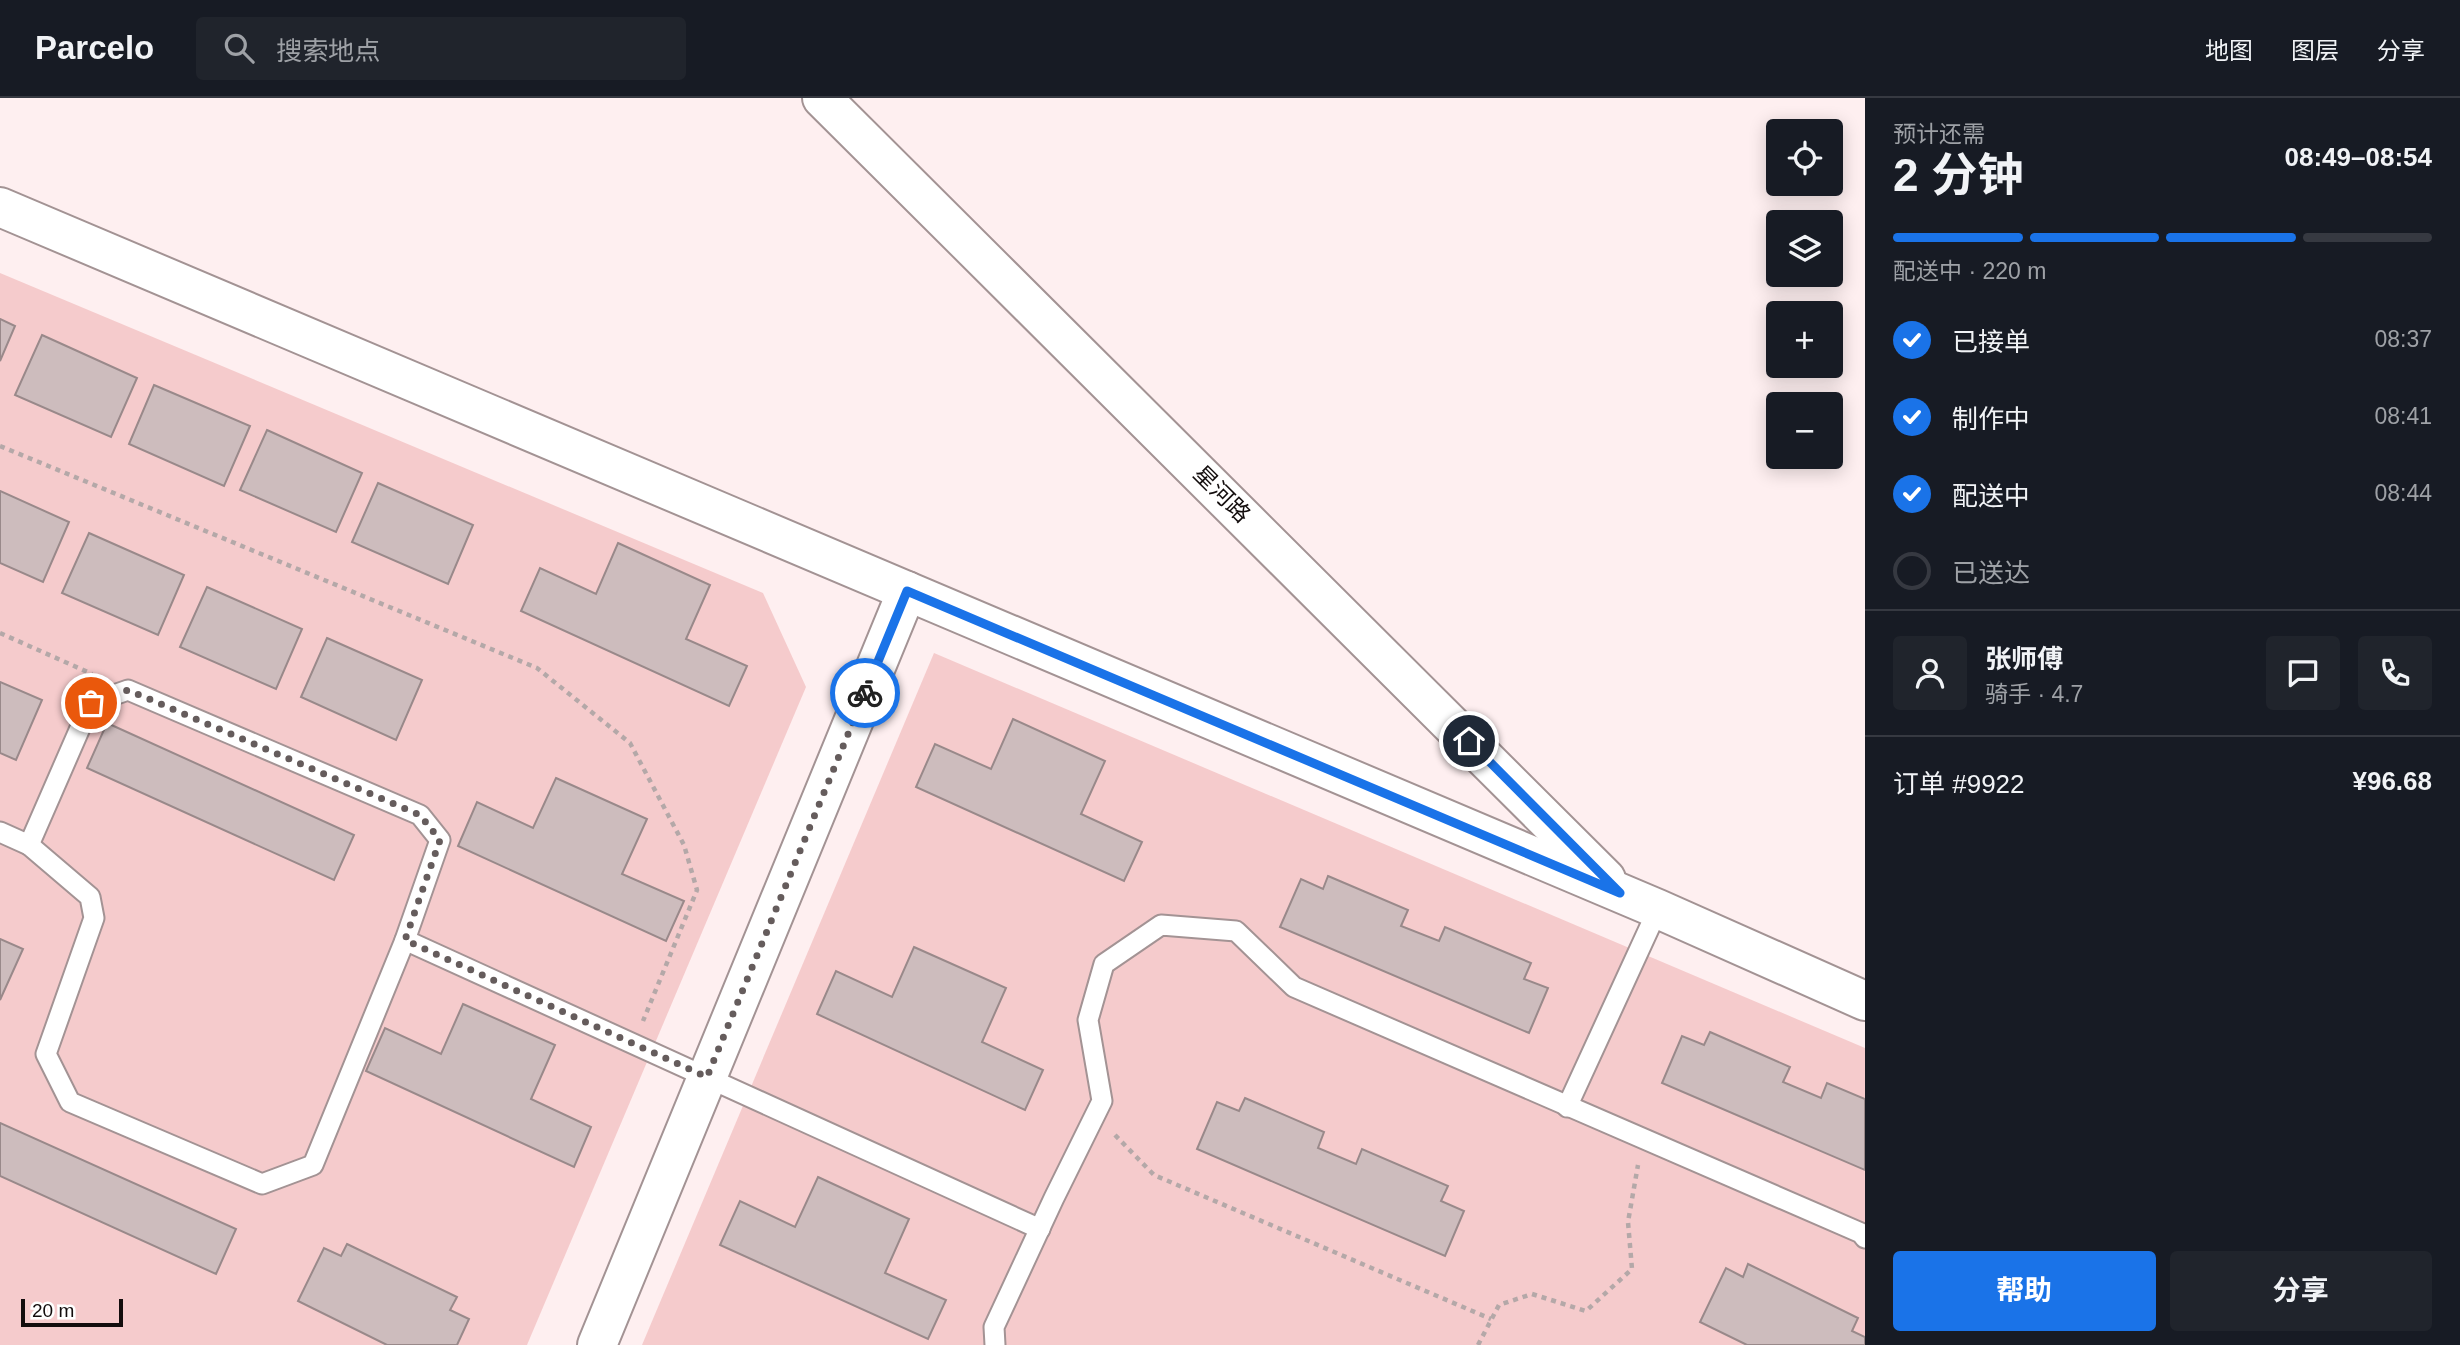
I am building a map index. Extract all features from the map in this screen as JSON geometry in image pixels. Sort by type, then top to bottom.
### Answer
[{"type":"street","name":"星河路","points":[[822,98],[1318,589],[1620,893]]},
{"type":"street","points":[[0,207],[1658,909],[1865,1001]]},
{"type":"street","points":[[597,1345],[907,591]]},
{"type":"lane","points":[[0,832],[29,845],[90,897],[94,918],[46,1055],[70,1102],[262,1184],[313,1165],[405,940],[440,840],[420,815],[128,690],[91,703],[29,845]]},
{"type":"lane","points":[[1567,1107],[1658,909]]},
{"type":"lane","points":[[995,1345],[994,1327],[1102,1101],[1088,1020],[1104,964],[1161,925],[1236,931],[1294,987],[1861,1233],[1865,1238]]},
{"type":"lane","points":[[405,940],[1040,1229]]},
{"type":"path","points":[[0,446],[537,668],[630,743],[684,845],[697,890],[634,1044]]},
{"type":"path","points":[[0,633],[128,690]]},
{"type":"path","points":[[1101,1094],[1109,1128],[1154,1175],[1491,1319]]},
{"type":"path","points":[[1478,1345],[1499,1305],[1532,1294],[1586,1311],[1632,1269],[1628,1222],[1643,1140]]},
{"type":"shaded area","points":[[0,273],[763,593],[806,687],[527,1345],[0,1345]]},
{"type":"shaded area","points":[[934,653],[1865,1048],[1865,1345],[642,1345]]},
{"type":"building","points":[[0,319],[15,326],[0,361]]},
{"type":"building","points":[[42,335],[137,378],[111,437],[15,395]]},
{"type":"building","points":[[154,385],[250,426],[224,486],[129,444]]},
{"type":"building","points":[[267,430],[362,473],[336,532],[240,490]]},
{"type":"building","points":[[378,483],[473,525],[448,584],[352,542]]},
{"type":"building","points":[[0,491],[69,522],[43,582],[0,563]]},
{"type":"building","points":[[89,533],[184,575],[158,635],[62,593]]},
{"type":"building","points":[[618,543],[710,585],[686,639],[747,666],[729,706],[521,611],[540,568],[596,594]]},
{"type":"building","points":[[207,587],[302,629],[276,689],[180,647]]},
{"type":"building","points":[[327,638],[422,680],[396,740],[301,697]]},
{"type":"building","points":[[0,682],[42,700],[16,760],[0,753]]},
{"type":"building","points":[[1013,719],[1105,761],[1081,814],[1142,842],[1124,881],[916,787],[935,744],[991,769]]},
{"type":"building","points":[[107,723],[354,835],[334,880],[87,768]]},
{"type":"building","points":[[556,778],[647,819],[622,874],[684,901],[666,941],[458,846],[477,802],[533,828]]},
{"type":"building","points":[[1328,876],[1408,910],[1401,926],[1439,941],[1445,927],[1531,963],[1524,979],[1548,988],[1529,1033],[1280,927],[1301,879],[1323,889]]},
{"type":"building","points":[[0,939],[23,949],[0,1000]]},
{"type":"building","points":[[914,947],[1006,988],[982,1042],[1043,1070],[1025,1110],[817,1014],[836,971],[892,997]]},
{"type":"building","points":[[463,1004],[555,1045],[531,1099],[591,1127],[574,1167],[366,1071],[385,1028],[441,1054]]},
{"type":"building","points":[[1710,1032],[1790,1067],[1783,1082],[1821,1098],[1827,1083],[1865,1099],[1865,1170],[1662,1083],[1682,1036],[1704,1045]]},
{"type":"building","points":[[1245,1098],[1324,1132],[1318,1148],[1356,1164],[1362,1149],[1448,1186],[1441,1201],[1464,1211],[1445,1256],[1197,1149],[1217,1102],[1239,1111]]},
{"type":"building","points":[[0,1123],[236,1229],[216,1274],[0,1176]]},
{"type":"building","points":[[818,1177],[909,1219],[885,1273],[946,1300],[928,1339],[720,1245],[740,1201],[795,1227]]},
{"type":"building","points":[[347,1244],[457,1297],[450,1310],[469,1319],[457,1345],[387,1345],[298,1301],[324,1248],[341,1256]]},
{"type":"building","points":[[1748,1264],[1858,1318],[1852,1331],[1865,1337],[1865,1345],[1747,1345],[1700,1322],[1726,1268],[1743,1277]]},
{"type":"way so far","points":[[91,703],[128,690],[420,815],[440,840],[405,940],[707,1077],[865,693]]},
{"type":"route","points":[[865,693],[907,591],[1620,893],[1469,741]]}]
